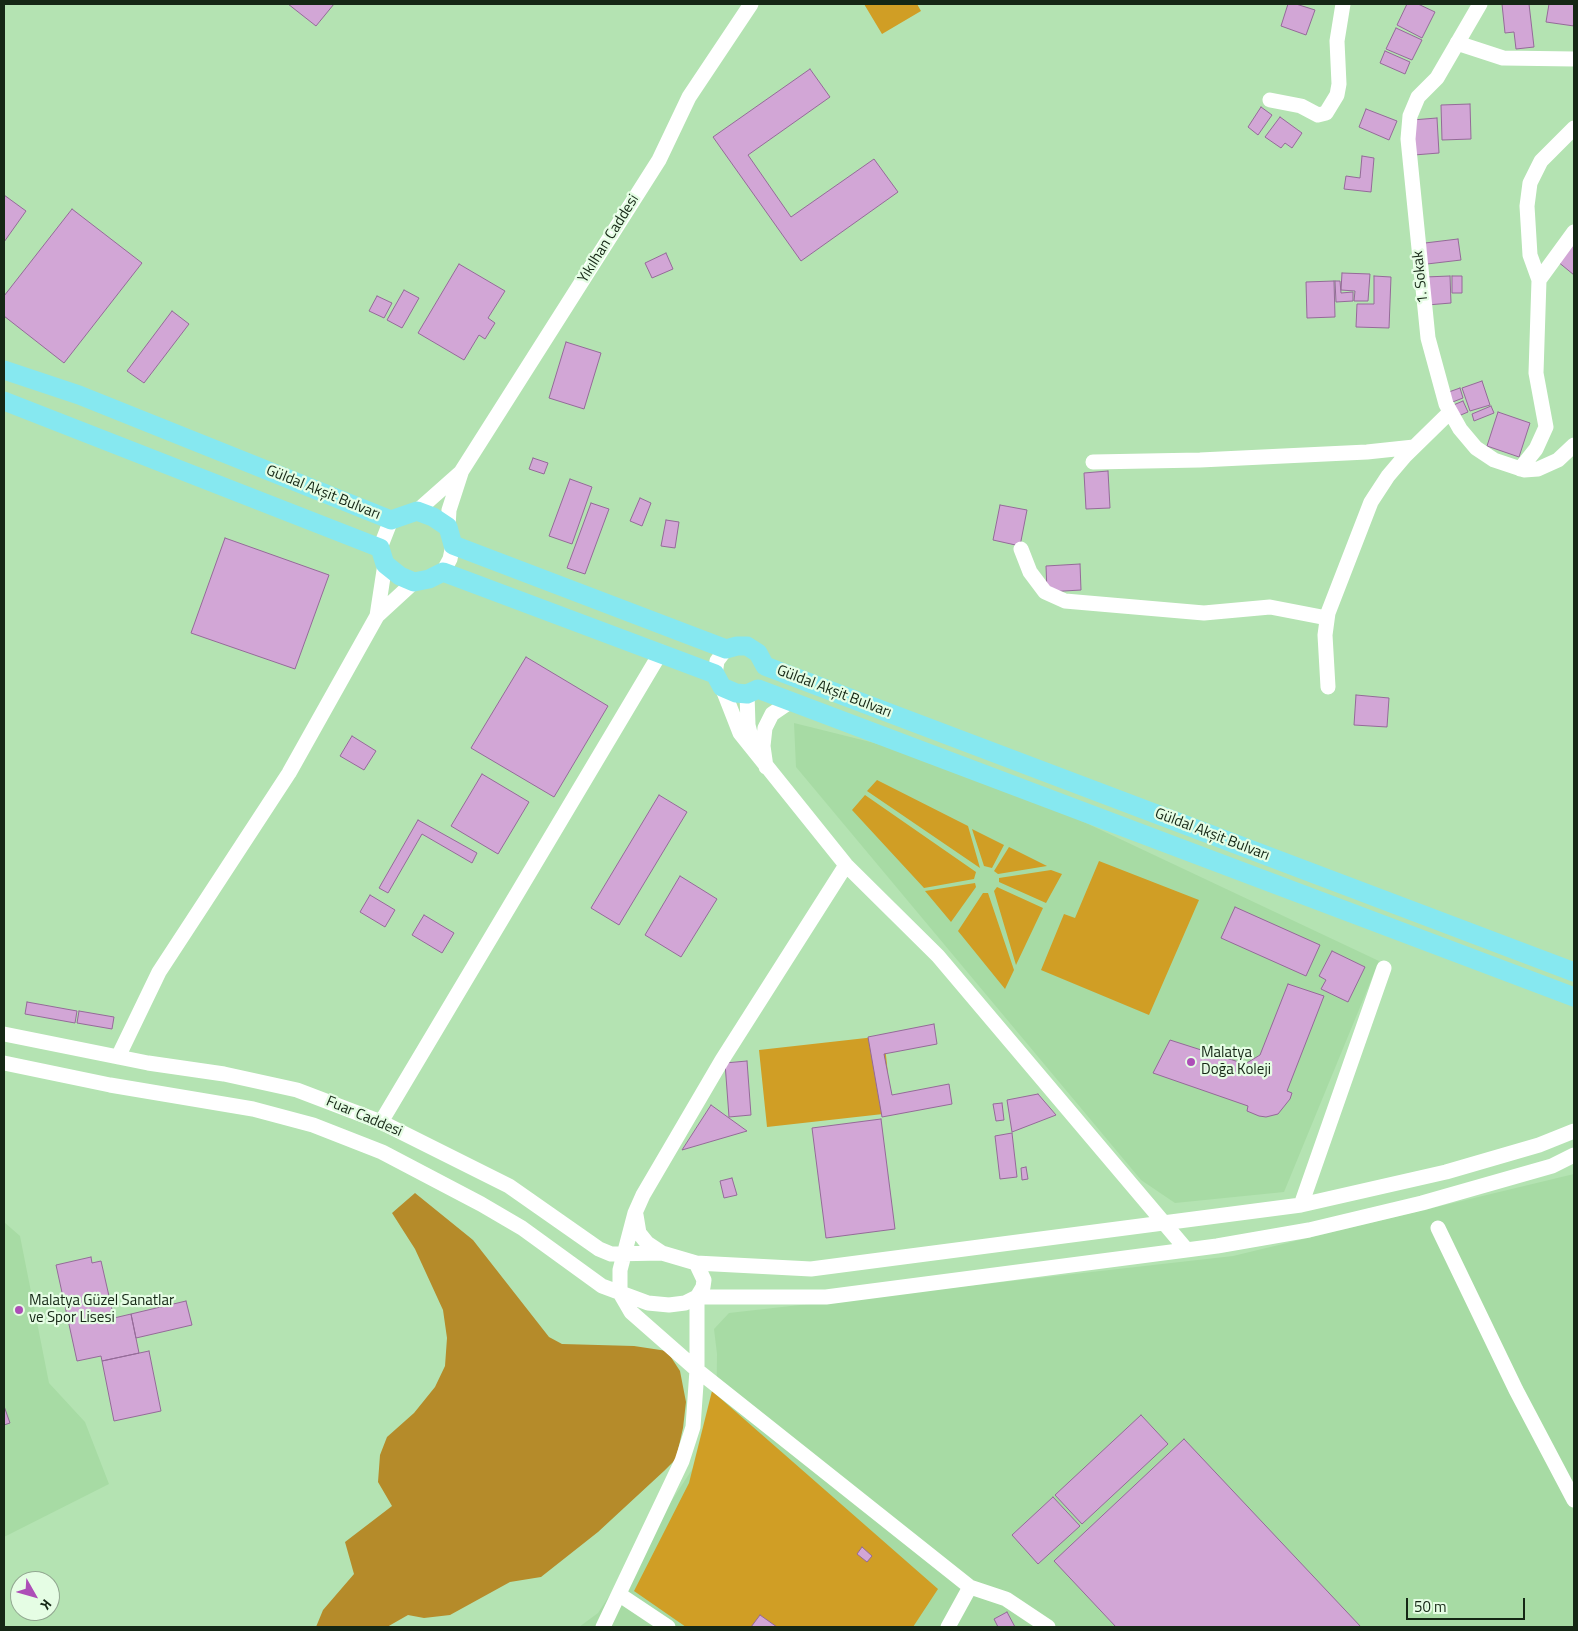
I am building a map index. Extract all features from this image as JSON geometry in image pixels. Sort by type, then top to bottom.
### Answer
[{"type":"main road","name":"Güldal Akşit Bulvarı","points":[[4,370],[79,396],[391,520],[417,511]]},
{"type":"main road","name":"Güldal Akşit Bulvarı","points":[[4,401],[383,556],[400,576],[414,582]]},
{"type":"main road","points":[[417,511],[433,517],[448,527],[453,545]]},
{"type":"main road","name":"Güldal Akşit Bulvarı","points":[[453,545],[726,649],[747,646],[758,653],[765,666],[1574,972]]},
{"type":"main road","name":"Güldal Akşit Bulvarı","points":[[443,572],[661,652],[719,681],[736,693],[753,691],[791,701],[1574,997]]},
{"type":"main road","points":[[414,582],[429,580],[443,572]]},
{"type":"street","name":"Yıkılhan Caddesi","points":[[417,511],[461,472],[659,160],[689,97],[751,4]]},
{"type":"street","points":[[1270,100],[1301,106],[1318,115],[1326,113],[1337,95],[1339,84],[1337,41],[1343,4]]},
{"type":"street","name":"1. Sokak","points":[[1480,4],[1437,78],[1418,97],[1410,116],[1408,139],[1428,338],[1439,381],[1450,412],[1460,429],[1476,448],[1494,460],[1520,469],[1538,469],[1558,460],[1574,445]]},
{"type":"street","points":[[1457,43],[1503,58],[1574,59]]},
{"type":"street","points":[[1520,469],[1536,449],[1546,427],[1536,373],[1539,280],[1530,255],[1527,206],[1530,183],[1541,161],[1574,128]]},
{"type":"street","points":[[1539,280],[1574,232]]},
{"type":"street","points":[[1328,687],[1325,635],[1327,618],[1371,502],[1388,476],[1414,447],[1450,412]]},
{"type":"street","points":[[1093,462],[1209,460],[1367,452],[1414,447]]},
{"type":"street","name":"Yıkılhan Caddesi","points":[[448,527],[450,510],[461,472]]},
{"type":"street","points":[[376,616],[384,534],[391,520]]},
{"type":"street","points":[[443,572],[450,559],[453,545]]},
{"type":"street","points":[[1021,549],[1030,572],[1045,592],[1065,601],[1204,613],[1270,607],[1327,618]]},
{"type":"street","points":[[118,1057],[159,972],[289,773],[376,616],[414,582]]},
{"type":"street","points":[[726,649],[717,661],[719,681],[740,733],[766,768],[846,865],[938,956],[1186,1249]]},
{"type":"street","points":[[381,1122],[661,652]]},
{"type":"street","points":[[754,751],[748,725],[753,691],[763,679],[765,666]]},
{"type":"street","points":[[766,768],[763,746],[764,728],[772,714],[791,701]]},
{"type":"street","points":[[846,865],[722,1060],[643,1195],[635,1213],[623,1255],[619,1282],[620,1294],[631,1312],[697,1370],[970,1587],[1018,1605],[1048,1627]]},
{"type":"street","points":[[1301,1205],[1384,968]]},
{"type":"street","name":"Fuar Caddesi","points":[[4,1034],[118,1057],[224,1074],[297,1090],[381,1122],[509,1186],[599,1249],[611,1254],[623,1255],[662,1253],[696,1263],[811,1269],[1301,1205],[1446,1172],[1539,1145],[1574,1131]]},
{"type":"street","points":[[4,1063],[110,1085],[253,1109],[298,1120],[341,1135],[382,1152],[522,1228],[602,1286],[648,1303],[669,1305],[685,1303],[697,1297],[826,1297],[1186,1249],[1309,1230],[1422,1203],[1552,1166],[1574,1155]]},
{"type":"street","points":[[635,1213],[639,1233],[647,1243],[662,1253]]},
{"type":"street","points":[[1438,1228],[1516,1390],[1574,1500]]},
{"type":"street","points":[[603,1627],[620,1595],[682,1461],[693,1427],[697,1370],[697,1297],[703,1288],[704,1280],[696,1263]]},
{"type":"street","points":[[948,1627],[970,1587]]},
{"type":"street","points":[[620,1595],[668,1627]]},
{"type":"shaded area","points":[[864,4],[917,4],[921,11],[882,34]]},
{"type":"shaded area","name":"Malatya Doğa Koleji","points":[[794,723],[963,765],[1379,961],[1284,1192],[1175,1203],[1141,1180],[796,767]]},
{"type":"shaded area","points":[[877,780],[968,826],[980,868],[867,791]]},
{"type":"shaded area","points":[[865,795],[976,872],[974,879],[924,888],[852,810]]},
{"type":"shaded area","points":[[972,829],[1004,845],[992,868],[984,866]]},
{"type":"shaded area","points":[[1009,847],[1047,866],[998,874],[994,871]]},
{"type":"shaded area","points":[[1099,861],[1199,900],[1149,1015],[1041,970],[1064,914],[1075,918]]},
{"type":"shaded area","points":[[1051,870],[1062,874],[1046,903],[999,882],[999,878]]},
{"type":"shaded area","points":[[975,883],[976,887],[951,922],[925,891]]},
{"type":"shaded area","points":[[997,887],[1043,908],[1016,965],[994,891]]},
{"type":"shaded area","points":[[983,893],[988,893],[1014,970],[1005,989],[958,931]]},
{"type":"shaded area","points":[[884,1036],[892,1113],[767,1127],[759,1050]]},
{"type":"shaded area","points":[[1574,1174],[1574,1627],[579,1627],[598,1613],[716,1433],[717,1354],[714,1329],[729,1313],[1233,1256]]},
{"type":"shaded area","points":[[415,1193],[473,1240],[549,1337],[562,1344],[634,1346],[667,1351],[680,1371],[686,1402],[683,1428],[676,1459],[598,1532],[541,1577],[510,1582],[450,1615],[424,1618],[408,1615],[387,1627],[316,1627],[323,1610],[354,1574],[345,1542],[392,1506],[378,1482],[380,1455],[387,1437],[414,1413],[435,1387],[445,1366],[447,1338],[443,1310],[415,1249],[392,1213]]},
{"type":"shaded area","name":"Malatya Güzel Sanatlar ve Spor Lisesi","points":[[4,1222],[20,1236],[49,1383],[85,1422],[109,1484],[4,1537]]},
{"type":"shaded area","points":[[712,1391],[938,1589],[913,1627],[686,1627],[634,1591],[689,1483]]},
{"type":"building","points":[[288,4],[334,4],[316,26]]},
{"type":"building","points":[[1288,4],[1296,4],[1315,10],[1306,35],[1281,26]]},
{"type":"building","points":[[1407,4],[1418,4],[1435,12],[1422,38],[1397,25]]},
{"type":"building","points":[[1502,4],[1529,4],[1534,47],[1516,49],[1514,32],[1505,33]]},
{"type":"building","points":[[1549,4],[1574,4],[1574,26],[1546,22]]},
{"type":"building","points":[[1396,28],[1422,40],[1412,60],[1386,49]]},
{"type":"building","points":[[1385,51],[1410,62],[1405,74],[1380,63]]},
{"type":"building","points":[[810,69],[830,97],[748,155],[791,217],[874,159],[898,192],[801,261],[713,137]]},
{"type":"building","points":[[1470,104],[1471,139],[1442,140],[1441,105]]},
{"type":"building","points":[[1261,107],[1272,115],[1258,135],[1248,127]]},
{"type":"building","points":[[1366,109],[1397,121],[1389,140],[1359,127]]},
{"type":"building","points":[[1280,117],[1302,133],[1292,148],[1285,143],[1281,148],[1265,137]]},
{"type":"building","points":[[1437,118],[1439,153],[1414,155],[1412,120]]},
{"type":"building","points":[[1362,156],[1374,158],[1371,192],[1344,189],[1346,176],[1360,178]]},
{"type":"building","points":[[4,195],[26,211],[4,242]]},
{"type":"building","points":[[72,209],[142,263],[64,363],[4,316],[4,296]]},
{"type":"building","points":[[1458,239],[1461,260],[1427,264],[1425,243]]},
{"type":"building","points":[[1574,239],[1574,275],[1557,261]]},
{"type":"building","points":[[666,253],[673,269],[652,278],[645,263]]},
{"type":"building","points":[[459,264],[505,291],[488,318],[495,323],[485,339],[479,335],[464,360],[418,333]]},
{"type":"building","points":[[1342,273],[1370,274],[1368,301],[1354,301],[1355,291],[1341,290]]},
{"type":"building","points":[[1374,276],[1391,277],[1389,328],[1356,327],[1357,304],[1374,304]]},
{"type":"building","points":[[1450,276],[1451,303],[1427,305],[1425,277]]},
{"type":"building","points":[[1452,276],[1462,276],[1462,293],[1452,293]]},
{"type":"building","points":[[1334,281],[1335,317],[1307,318],[1306,282]]},
{"type":"building","points":[[1335,281],[1340,281],[1341,293],[1353,292],[1353,301],[1336,302]]},
{"type":"building","points":[[404,290],[419,298],[402,328],[387,320]]},
{"type":"building","points":[[377,296],[392,303],[384,318],[369,311]]},
{"type":"building","points":[[172,311],[189,324],[144,383],[127,371]]},
{"type":"building","points":[[566,342],[601,353],[584,409],[549,398]]},
{"type":"building","points":[[1482,381],[1490,405],[1470,411],[1462,388]]},
{"type":"building","points":[[1460,388],[1463,398],[1450,403],[1446,393]]},
{"type":"building","points":[[1463,401],[1468,412],[1456,417],[1451,406]]},
{"type":"building","points":[[1491,406],[1494,413],[1474,421],[1472,414]]},
{"type":"building","points":[[1498,412],[1530,423],[1519,457],[1487,446]]},
{"type":"building","points":[[533,458],[548,463],[544,474],[529,469]]},
{"type":"building","points":[[1108,471],[1110,508],[1086,509],[1084,473]]},
{"type":"building","points":[[570,479],[592,487],[572,544],[549,536]]},
{"type":"building","points":[[640,498],[651,503],[642,526],[630,521]]},
{"type":"building","points":[[591,503],[609,509],[585,574],[567,568]]},
{"type":"building","points":[[1000,505],[1027,510],[1020,546],[993,540]]},
{"type":"building","points":[[666,520],[679,522],[675,548],[661,546]]},
{"type":"building","points":[[225,538],[329,575],[295,669],[191,633]]},
{"type":"building","points":[[1080,564],[1081,590],[1047,592],[1046,566]]},
{"type":"building","points":[[526,657],[608,706],[554,797],[471,748]]},
{"type":"building","points":[[1356,695],[1389,698],[1387,727],[1354,725]]},
{"type":"building","points":[[352,736],[376,751],[364,770],[340,756]]},
{"type":"building","points":[[482,774],[529,802],[498,854],[451,826]]},
{"type":"building","points":[[659,795],[687,812],[619,925],[591,908]]},
{"type":"building","points":[[418,820],[477,853],[472,863],[422,834],[388,893],[379,888]]},
{"type":"building","points":[[680,876],[717,899],[681,957],[645,935]]},
{"type":"building","points":[[370,895],[395,910],[385,927],[360,912]]},
{"type":"building","points":[[1235,907],[1320,945],[1306,976],[1221,938]]},
{"type":"building","points":[[424,915],[454,933],[442,953],[412,935]]},
{"type":"building","points":[[1332,951],[1365,967],[1348,1002],[1321,989],[1326,980],[1319,976]]},
{"type":"building","points":[[1288,984],[1324,996],[1287,1091],[1292,1093],[1290,1099],[1278,1114],[1266,1117],[1259,1116],[1247,1111],[1248,1106],[1153,1073],[1170,1040],[1245,1064],[1260,1055]]},
{"type":"building","points":[[27,1002],[77,1011],[75,1023],[25,1014]]},
{"type":"building","points":[[79,1011],[114,1017],[112,1029],[77,1023]]},
{"type":"building","points":[[934,1024],[937,1044],[884,1054],[892,1095],[949,1084],[952,1104],[882,1117],[868,1037]]},
{"type":"building","points":[[747,1061],[751,1115],[729,1117],[725,1063]]},
{"type":"building","points":[[1038,1094],[1056,1115],[1012,1132],[1007,1100]]},
{"type":"building","points":[[1002,1103],[1004,1120],[996,1121],[993,1104]]},
{"type":"building","points":[[711,1105],[747,1131],[682,1150]]},
{"type":"building","points":[[881,1119],[895,1229],[826,1238],[812,1128]]},
{"type":"building","points":[[1012,1133],[1017,1177],[1000,1179],[995,1136]]},
{"type":"building","points":[[1026,1167],[1028,1179],[1022,1180],[1021,1168]]},
{"type":"building","points":[[732,1178],[737,1195],[724,1198],[720,1181]]},
{"type":"building","points":[[91,1257],[92,1263],[101,1261],[114,1318],[131,1314],[139,1353],[102,1361],[101,1356],[77,1361],[56,1265]]},
{"type":"building","points":[[186,1301],[192,1325],[136,1338],[131,1314]]},
{"type":"building","points":[[149,1351],[161,1411],[114,1421],[102,1361]]},
{"type":"building","points":[[4,1406],[10,1423],[4,1425]]},
{"type":"building","points":[[1141,1415],[1168,1444],[1082,1524],[1055,1495]]},
{"type":"building","points":[[1184,1439],[1361,1627],[1116,1627],[1054,1561]]},
{"type":"building","points":[[1053,1497],[1080,1526],[1038,1564],[1012,1535]]},
{"type":"building","points":[[862,1547],[872,1556],[867,1562],[857,1554]]},
{"type":"building","points":[[1007,1612],[1015,1627],[998,1627],[994,1619]]},
{"type":"building","points":[[760,1615],[777,1627],[751,1627]]},
{"type":"place","name":"Malatya Doğa Koleji","points":[[1191,1062]]},
{"type":"place","name":"Malatya Güzel Sanatlar ve Spor Lisesi","points":[[19,1310]]}]
